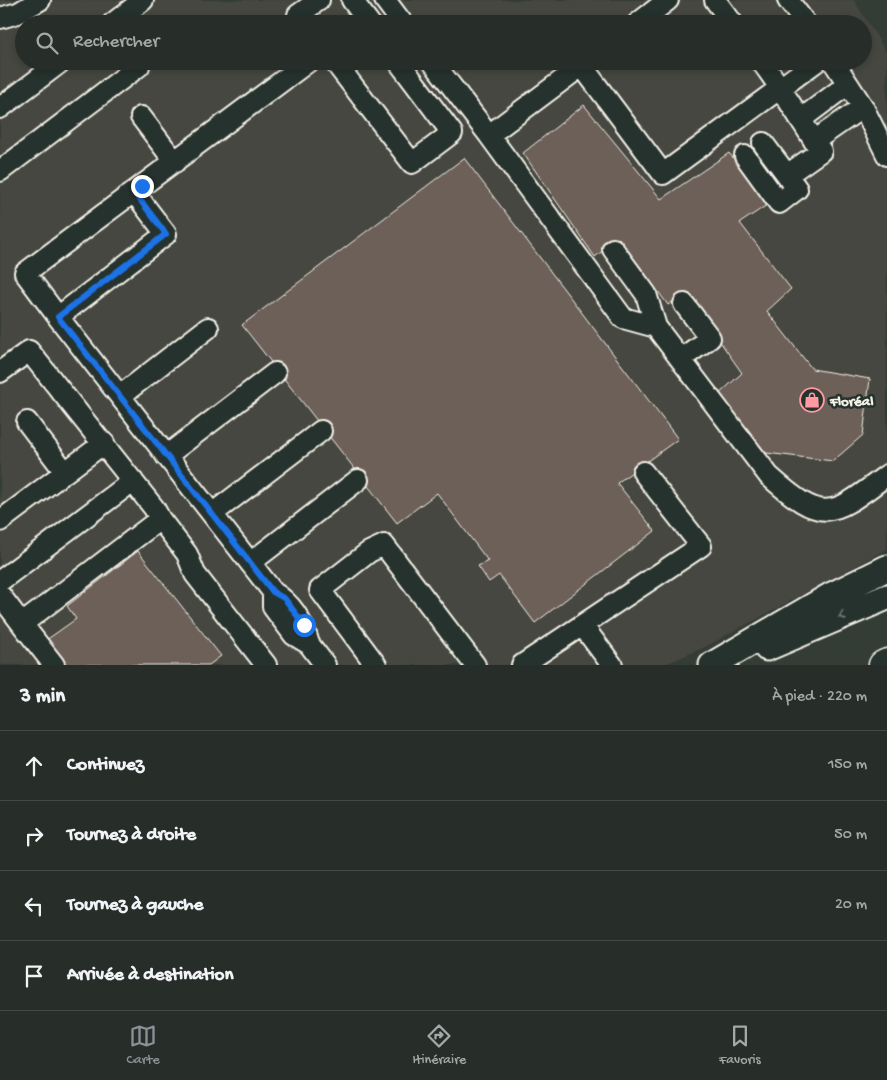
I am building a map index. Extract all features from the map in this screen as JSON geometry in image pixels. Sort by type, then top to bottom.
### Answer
[{"type":"highway","points":[[883,665],[887,663]]},
{"type":"main road","points":[[712,665],[830,596],[887,568]]},
{"type":"main road","points":[[726,665],[887,598]]},
{"type":"lane","points":[[124,15],[143,0]]},
{"type":"lane","points":[[298,15],[319,0]]},
{"type":"lane","points":[[352,0],[361,15]]},
{"type":"lane","points":[[385,0],[396,15]]},
{"type":"lane","points":[[649,15],[668,0]]},
{"type":"lane","points":[[715,0],[726,15]]},
{"type":"lane","points":[[788,0],[799,15]]},
{"type":"lane","points":[[0,18],[26,3]]},
{"type":"lane","points":[[0,108],[50,70]]},
{"type":"lane","points":[[0,171],[134,70]]},
{"type":"lane","points":[[297,70],[25,273],[273,592],[285,599],[304,625],[308,644],[325,665]]},
{"type":"lane","points":[[341,70],[412,163],[452,133],[405,70]]},
{"type":"lane","points":[[439,70],[624,318],[656,327]]},
{"type":"lane","points":[[489,135],[576,70]]},
{"type":"lane","points":[[590,70],[663,174],[805,70]]},
{"type":"lane","points":[[768,70],[781,87],[821,151],[787,175]]},
{"type":"lane","points":[[839,70],[862,107],[887,156]]},
{"type":"lane","points":[[800,120],[848,84]]},
{"type":"lane","points":[[814,141],[862,107]]},
{"type":"lane","points":[[142,117],[175,162]]},
{"type":"lane","points":[[745,156],[778,203],[797,189],[763,143]]},
{"type":"lane","points":[[58,317],[166,234],[134,192]]},
{"type":"lane","points":[[613,249],[646,294],[656,327],[769,476],[800,503],[820,511],[840,507],[850,503],[887,475]]},
{"type":"lane","points":[[681,359],[710,338],[684,304]]},
{"type":"lane","points":[[120,396],[208,328]]},
{"type":"lane","points":[[0,372],[29,351],[154,508],[160,519],[187,554],[195,574],[266,665]]},
{"type":"lane","points":[[166,456],[275,373]]},
{"type":"lane","points":[[26,422],[65,472]]},
{"type":"lane","points":[[212,514],[320,431]]},
{"type":"lane","points":[[3,514],[104,443]]},
{"type":"lane","points":[[522,665],[701,546],[643,472]]},
{"type":"lane","points":[[250,563],[358,480]]},
{"type":"lane","points":[[0,581],[133,481]]},
{"type":"lane","points":[[22,624],[160,519]]},
{"type":"lane","points":[[376,665],[320,590],[369,552],[384,545],[475,665]]},
{"type":"lane","points":[[0,594],[54,665]]},
{"type":"lane","points":[[582,625],[612,665]]},
{"type":"shaded area","points":[[0,0],[854,0],[863,15],[15,15],[15,70],[872,70],[872,29],[887,53],[887,549],[705,647],[663,665],[0,665]]},
{"type":"building","points":[[584,105],[661,199],[729,153],[770,203],[740,223],[791,289],[767,311],[812,369],[870,379],[863,435],[833,461],[766,453],[719,394],[742,373],[686,293],[668,305],[619,238],[595,257],[523,153]]},
{"type":"building","points":[[464,158],[678,439],[617,483],[655,531],[535,623],[499,575],[489,582],[478,566],[488,561],[437,493],[397,523],[242,325]]},
{"type":"building","points":[[138,551],[221,656],[209,665],[59,665],[42,643],[76,619],[67,606]]},
{"type":"place","name":"Floréal","points":[[812,400]]},
{"type":"route","points":[[142,186],[134,192],[166,234],[58,317],[273,592],[285,599],[304,625]]}]
